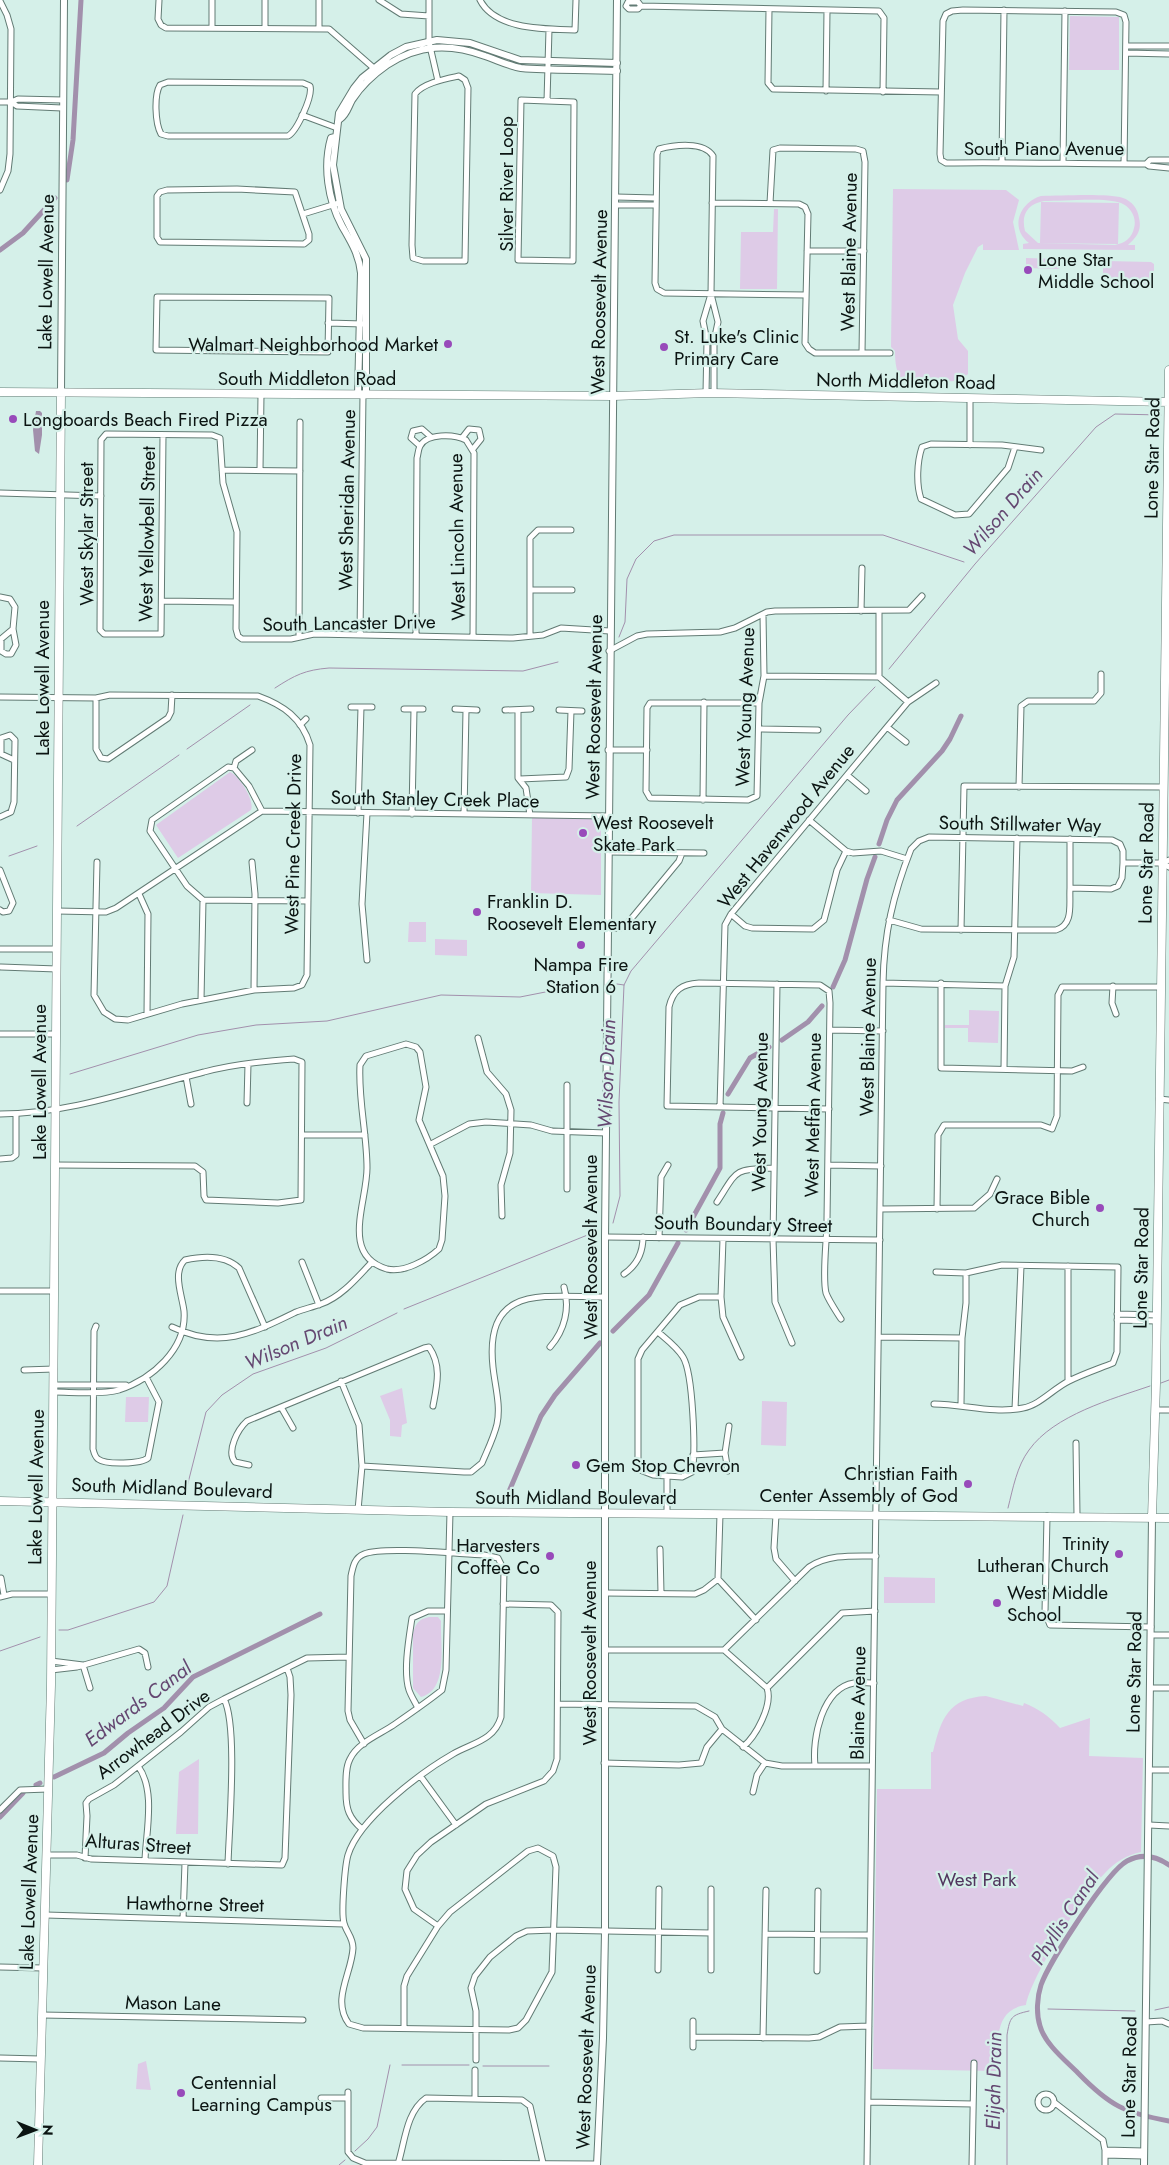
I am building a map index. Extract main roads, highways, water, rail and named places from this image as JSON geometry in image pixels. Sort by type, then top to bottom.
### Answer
[{"type":"main road","name":"Lone Star Road","points":[[1152,1518],[1156,1410],[1160,987],[1167,864],[1164,787],[1167,749],[1169,370]]},
{"type":"main road","name":"South Middleton Road","points":[[0,392],[613,396]]},
{"type":"main road","name":"Lake Lowell Avenue","points":[[38,2165],[51,1670],[61,392]]},
{"type":"main road","name":"North Middleton Road","points":[[613,396],[710,393],[1169,402]]},
{"type":"main road","name":"South Midland Boulevard","points":[[0,1501],[450,1512],[1169,1518]]},
{"type":"waterway","points":[[67,180],[73,140],[81,0]]},
{"type":"waterway","points":[[0,250],[23,233],[55,198]]},
{"type":"waterway","name":"Wilson Drain","points":[[889,669],[975,564],[1096,427],[1115,414],[1161,415]]},
{"type":"waterway","points":[[619,637],[625,622],[627,579],[636,559],[654,541],[674,535],[883,535],[964,562]]},
{"type":"waterway","points":[[275,688],[300,674],[329,668],[523,671],[558,662]]},
{"type":"waterway","name":"Wilson Drain","points":[[613,1223],[620,1196],[619,1102],[624,985],[631,971],[848,715],[875,687]]},
{"type":"waterway","points":[[187,749],[250,705]]},
{"type":"waterway","name":"Edwards Canal","points":[[879,844],[887,820],[897,800],[942,751],[961,716]]},
{"type":"waterway","points":[[77,826],[179,755]]},
{"type":"waterway","points":[[9,856],[37,846]]},
{"type":"waterway","name":"Edwards Canal","points":[[833,987],[845,960],[867,879],[875,857]]},
{"type":"waterway","points":[[70,1074],[198,1035],[256,1025],[327,1021],[441,995],[520,997],[581,985],[598,984]]},
{"type":"waterway","name":"Wilson Drain","points":[[617,984],[624,985]]},
{"type":"waterway","name":"Edwards Canal","points":[[782,1040],[808,1022],[822,1006]]},
{"type":"waterway","name":"Edwards Canal","points":[[728,1094],[750,1058],[769,1047]]},
{"type":"waterway","name":"Edwards Canal","points":[[686,1230],[720,1168],[720,1124],[723,1113]]},
{"type":"waterway","name":"Wilson Drain","points":[[404,1309],[595,1232]]},
{"type":"waterway","name":"Edwards Canal","points":[[613,1331],[649,1295],[678,1243]]},
{"type":"waterway","name":"Wilson Drain","points":[[186,1491],[206,1412],[222,1395],[253,1374],[326,1348],[397,1313]]},
{"type":"waterway","name":"Edwards Canal","points":[[505,1501],[541,1416],[555,1395],[600,1343]]},
{"type":"waterway","points":[[1161,1383],[1169,1380]]},
{"type":"waterway","points":[[1008,1508],[1021,1463],[1040,1438],[1068,1418],[1102,1403],[1150,1386]]},
{"type":"waterway","name":"Wilson Drain","points":[[59,1630],[68,1630],[154,1602],[167,1586],[183,1515]]},
{"type":"waterway","name":"Edwards Canal","points":[[54,1777],[104,1753],[128,1733],[164,1708],[193,1677],[320,1614]]},
{"type":"waterway","name":"Wilson Drain","points":[[0,1651],[40,1637]]},
{"type":"waterway","name":"Edwards Canal","points":[[36,1785],[40,1783]]},
{"type":"waterway","name":"Edwards Canal","points":[[0,1817],[23,1793]]},
{"type":"waterway","name":"Phyllis Canal","points":[[1169,1865],[1159,1859],[1143,1856],[1127,1861],[1118,1869],[1093,1899],[1055,1957],[1041,1985],[1038,2005],[1039,2021],[1046,2039],[1089,2084],[1109,2101],[1129,2111],[1169,2121]]},
{"type":"waterway","name":"Elijah Drain","points":[[1155,2010],[1169,2007]]},
{"type":"waterway","name":"Elijah Drain","points":[[1048,2009],[1135,2011]]},
{"type":"waterway","name":"Elijah Drain","points":[[1007,2165],[1007,2035],[1012,2018],[1029,2011]]},
{"type":"waterway","points":[[355,2151],[377,2127],[390,2065]]},
{"type":"waterway","points":[[402,2065],[469,2065]]},
{"type":"waterway","points":[[483,2066],[549,2066]]},
{"type":"waterway","points":[[339,2165],[345,2160]]},
{"type":"place","name":"Lone Star Middle School","points":[[1028,270]]},
{"type":"place","name":"Walmart Neighborhood Market","points":[[448,344]]},
{"type":"place","name":"St. Luke's Clinic Primary Care","points":[[664,347]]},
{"type":"place","name":"Longboards Beach Fired Pizza","points":[[13,419]]},
{"type":"place","name":"West Roosevelt Skate Park","points":[[583,833]]},
{"type":"place","name":"Franklin D. Roosevelt Elementary","points":[[477,912]]},
{"type":"place","name":"Nampa Fire Station 6","points":[[581,945]]},
{"type":"place","name":"Grace Bible Church","points":[[1100,1208]]},
{"type":"place","name":"Gem Stop Chevron","points":[[576,1465]]},
{"type":"place","name":"Christian Faith Center Assembly of God","points":[[968,1484]]},
{"type":"place","name":"Trinity Lutheran Church","points":[[1119,1554]]},
{"type":"place","name":"Harvesters Coffee Co","points":[[550,1556]]},
{"type":"place","name":"West Middle School","points":[[997,1603]]},
{"type":"place","name":"Centennial Learning Campus","points":[[181,2093]]},
{"type":"park label","name":"West Park","points":[[977,1879]]}]
